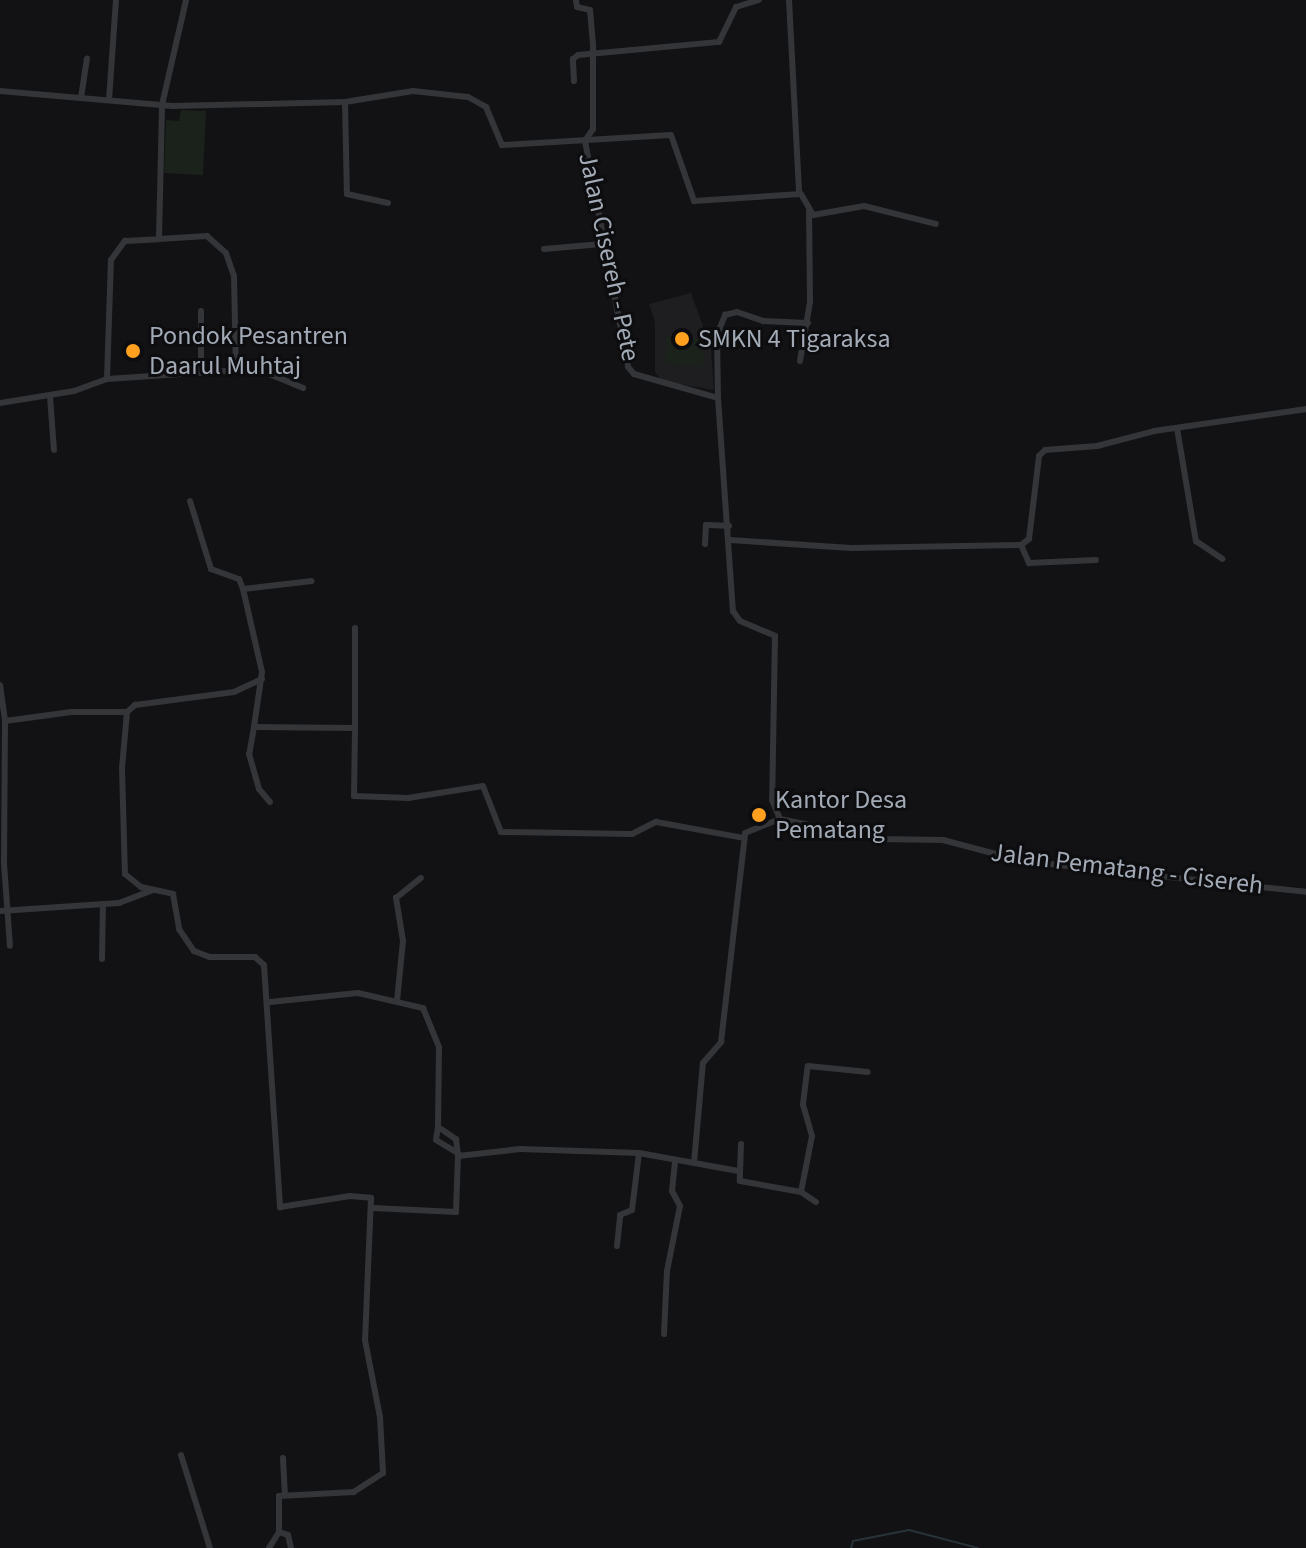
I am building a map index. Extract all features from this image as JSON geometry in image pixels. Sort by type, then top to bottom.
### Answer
[{"type":"street","points":[[109,100],[116,0]]},
{"type":"street","points":[[159,239],[162,105],[186,0]]},
{"type":"street","points":[[576,0],[577,7],[590,10],[594,55],[593,129],[585,141]]},
{"type":"street","points":[[574,81],[574,57],[719,42],[736,7],[759,0]]},
{"type":"street","points":[[789,0],[799,194],[809,211],[808,323],[800,361]]},
{"type":"street","points":[[81,98],[87,58]]},
{"type":"street","name":"Jalan Cisereh - Pete","points":[[0,91],[162,105],[345,102],[413,91],[468,97],[486,107],[502,145],[585,141],[602,244],[630,371],[718,398]]},
{"type":"street","points":[[345,102],[347,194],[388,203]]},
{"type":"street","points":[[585,141],[671,135],[694,201],[799,194]]},
{"type":"street","points":[[809,211],[835,214],[864,206],[936,224]]},
{"type":"street","points":[[107,379],[111,260],[125,241],[207,236],[226,253],[234,276],[236,368]]},
{"type":"street","points":[[544,249],[602,244]]},
{"type":"street","points":[[201,311],[201,372]]},
{"type":"street","points":[[694,1163],[703,1063],[721,1042],[744,838],[749,828],[780,819],[772,800],[775,636],[740,621],[733,611],[718,398],[717,335],[725,315],[737,312],[763,321],[808,323]]},
{"type":"street","points":[[0,403],[50,396],[107,379],[236,368],[263,370],[303,388]]},
{"type":"street","points":[[50,396],[54,450]]},
{"type":"street","points":[[730,540],[851,548],[1021,545],[1029,539],[1039,456],[1045,450],[1097,446],[1177,428],[1306,409]]},
{"type":"street","points":[[1177,428],[1196,541],[1223,559]]},
{"type":"street","points":[[190,501],[211,569],[239,579],[243,589],[262,679],[249,754],[258,787],[270,802]]},
{"type":"street","points":[[705,544],[706,525],[729,526]]},
{"type":"street","points":[[1021,545],[1029,563],[1096,560]]},
{"type":"street","points":[[243,589],[312,581]]},
{"type":"street","points":[[355,628],[354,796],[408,798],[483,786],[501,832],[632,834],[656,822],[744,838]]},
{"type":"street","points":[[5,721],[127,712],[135,705],[234,692],[262,679]]},
{"type":"street","points":[[0,685],[5,721],[4,910],[10,946]]},
{"type":"street","points":[[127,712],[122,768],[124,869],[137,885],[175,897],[179,929],[194,951],[210,957],[261,959],[270,1002],[280,1207],[368,1195],[373,1208],[365,1340],[380,1417],[383,1473],[354,1492],[285,1495],[277,1499],[279,1532],[269,1548]]},
{"type":"street","points":[[254,727],[355,728]]},
{"type":"street","name":"Jalan Pematang - Cisereh","points":[[780,819],[878,839],[943,840],[1022,861],[1306,892]]},
{"type":"street","points":[[397,1001],[403,941],[396,898],[421,878]]},
{"type":"street","points":[[4,910],[103,904],[132,900],[153,890]]},
{"type":"street","points":[[102,959],[103,904]]},
{"type":"street","points":[[270,1002],[358,993],[423,1008],[437,1038],[436,1140],[458,1154],[528,1149],[639,1153],[738,1171]]},
{"type":"street","points":[[801,1192],[812,1124],[803,1104],[808,1066],[868,1072]]},
{"type":"street","points":[[373,1208],[457,1211],[456,1139],[438,1127]]},
{"type":"street","points":[[741,1144],[738,1171],[743,1182],[801,1192],[816,1202]]},
{"type":"street","points":[[617,1246],[620,1215],[632,1210],[639,1153]]},
{"type":"street","points":[[664,1334],[671,1246],[680,1206],[672,1191],[675,1160]]},
{"type":"street","points":[[181,1455],[210,1548]]},
{"type":"street","points":[[283,1458],[285,1495]]},
{"type":"street","points":[[279,1532],[288,1535],[291,1548]]},
{"type":"shaded area","points":[[181,110],[206,111],[203,175],[164,173],[166,120],[179,121]]},
{"type":"shaded area","name":"SMKN 4 Tigaraksa","points":[[691,293],[711,348],[714,390],[662,381],[655,372],[655,322],[649,304]]},
{"type":"shaded area","points":[[666,335],[703,339],[703,367],[665,364]]},
{"type":"waterway","points":[[851,1548],[853,1541],[909,1530],[978,1548]]},
{"type":"place","name":"SMKN 4 Tigaraksa","points":[[682,339]]},
{"type":"place","name":"Pondok Pesantren Daarul Muhtaj","points":[[133,351]]},
{"type":"place","name":"Kantor Desa Pematang","points":[[759,815]]}]
